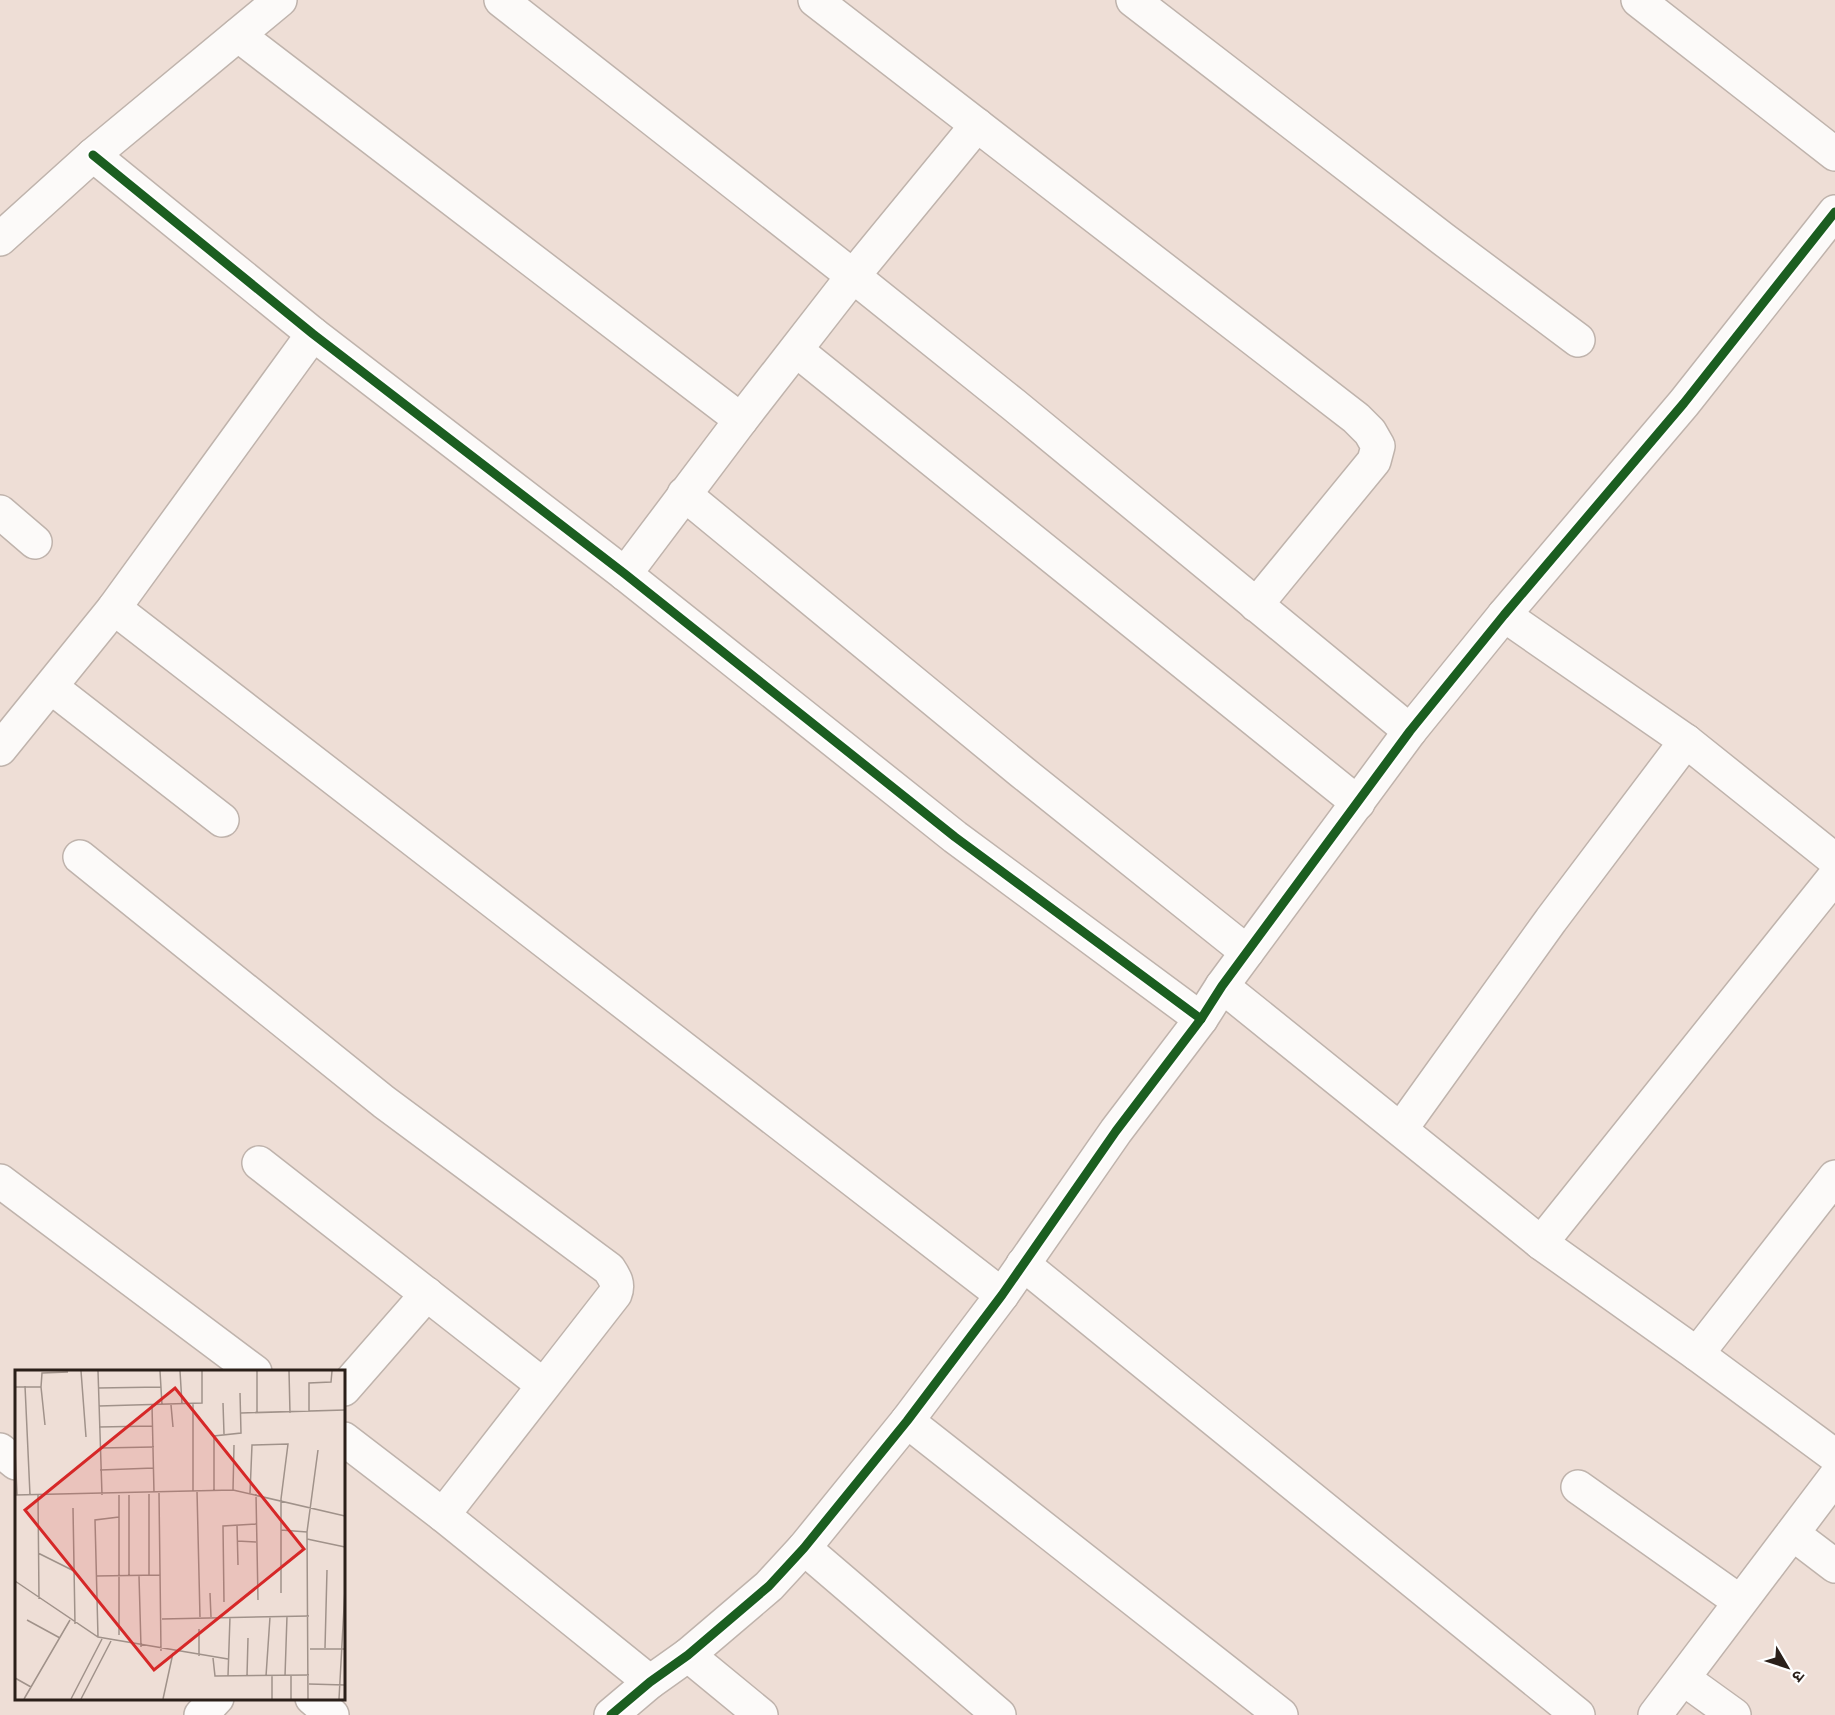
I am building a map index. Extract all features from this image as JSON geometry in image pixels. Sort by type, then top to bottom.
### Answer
[{"type":"street","points":[[5,225],[280,0]]},
{"type":"street","points":[[501,0],[1023,412],[1410,731]]},
{"type":"street","points":[[815,0],[1356,418],[1370,432],[1378,446],[1374,461],[1256,605]]},
{"type":"street","points":[[1133,0],[1578,340]]},
{"type":"street","points":[[1638,0],[1835,154]]},
{"type":"street","points":[[238,35],[741,420]]},
{"type":"street","points":[[625,574],[853,276],[977,125]]},
{"type":"street","points":[[93,155],[314,334],[625,574],[955,837],[1202,1019]]},
{"type":"street","points":[[611,1715],[769,1586],[804,1548],[907,1420],[1002,1295],[1116,1131],[1202,1019],[1222,986],[1410,731],[1504,615],[1684,403],[1835,212]]},
{"type":"street","points":[[0,749],[114,608],[314,334]]},
{"type":"street","points":[[796,350],[1358,803]]},
{"type":"street","points":[[684,494],[1022,772],[1247,952]]},
{"type":"street","points":[[0,512],[35,542]]},
{"type":"street","points":[[114,608],[1002,1295]]},
{"type":"street","points":[[1504,615],[1686,741],[1835,860]]},
{"type":"street","points":[[51,687],[222,820]]},
{"type":"street","points":[[1401,1129],[1551,920],[1686,741]]},
{"type":"street","points":[[80,857],[384,1102],[609,1269],[616,1280],[615,1294],[442,1515]]},
{"type":"street","points":[[1541,1243],[1835,876]]},
{"type":"street","points":[[1222,986],[1541,1243],[1835,1456]]},
{"type":"street","points":[[259,1163],[543,1385]]},
{"type":"street","points":[[1697,1354],[1835,1177]]},
{"type":"street","points":[[0,1180],[254,1370]]},
{"type":"street","points":[[1023,1264],[1578,1715]]},
{"type":"street","points":[[345,1388],[427,1294]]},
{"type":"street","points":[[907,1420],[1281,1715]]},
{"type":"street","points":[[345,1440],[650,1682]]},
{"type":"street","points":[[0,1449],[15,1461]]},
{"type":"street","points":[[1655,1715],[1835,1477]]},
{"type":"street","points":[[1578,1486],[1739,1602]]},
{"type":"street","points":[[1793,1534],[1835,1566]]},
{"type":"street","points":[[804,1548],[999,1715]]},
{"type":"street","points":[[688,1654],[761,1715]]},
{"type":"street","points":[[1684,1679],[1734,1715]]},
{"type":"street","points":[[201,1715],[215,1700]]},
{"type":"street","points":[[314,1700],[332,1715]]},
{"type":"cycle path","points":[[93,155],[313,334],[625,574],[955,837],[1201,1019]]},
{"type":"cycle path","points":[[611,1715],[650,1682],[688,1655],[769,1586],[804,1548],[907,1421],[1002,1295],[1116,1131],[1201,1019],[1222,986],[1410,731],[1504,615],[1684,403],[1835,212]]}]
